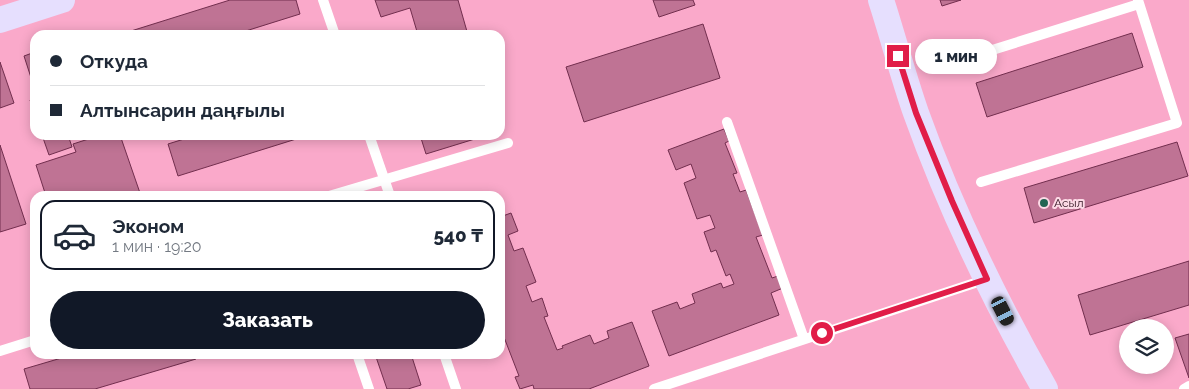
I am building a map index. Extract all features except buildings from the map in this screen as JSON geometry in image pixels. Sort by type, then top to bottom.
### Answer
[{"type":"main road","points":[[0,20],[62,0]]},
{"type":"main road","points":[[881,0],[916,113],[952,201],[987,279],[1045,389]]},
{"type":"lane","points":[[323,0],[333,30]]},
{"type":"lane","points":[[938,67],[1138,2],[1178,123],[981,182]]},
{"type":"lane","points":[[727,122],[804,339]]},
{"type":"lane","points":[[371,140],[388,191]]},
{"type":"lane","points":[[346,191],[508,143]]},
{"type":"lane","points":[[654,389],[987,279]]},
{"type":"lane","points":[[0,351],[30,342]]},
{"type":"lane","points":[[360,359],[369,389]]},
{"type":"lane","points":[[446,359],[456,389]]},
{"type":"lane","points":[[1184,389],[1189,386]]},
{"type":"place","name":"Асыл","points":[[1044,203]]},
{"type":"route","points":[[822,333],[987,279],[952,201],[916,113],[898,56]]}]
